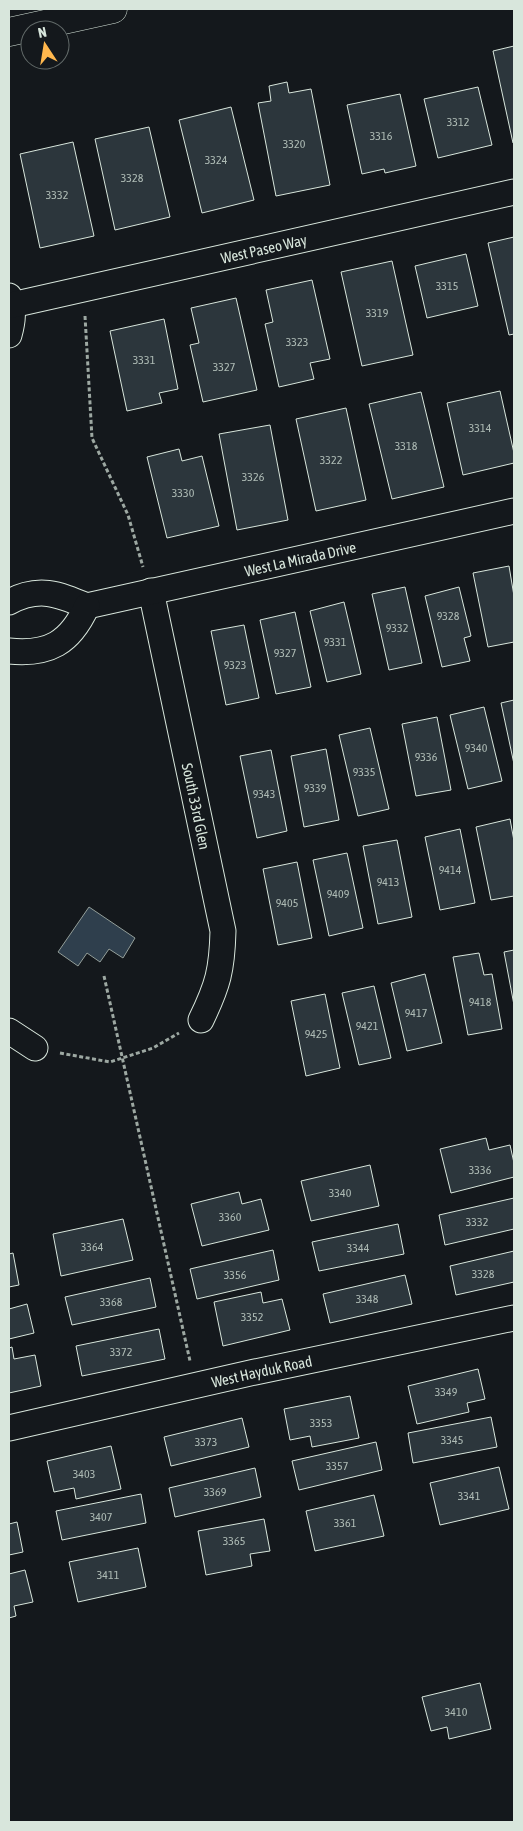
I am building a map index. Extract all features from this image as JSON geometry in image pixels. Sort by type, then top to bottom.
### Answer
[{"type":"main road","points":[[9,32],[113,9]]},
{"type":"street","name":"West Paseo Way","points":[[9,336],[13,322],[10,301],[83,289],[514,192]]},
{"type":"street","name":"West La Mirada Drive","points":[[87,606],[514,512]]},
{"type":"street","name":"South 33rd Glen","points":[[151,591],[223,931],[222,959],[216,988],[201,1020]]},
{"type":"street","points":[[9,602],[20,596],[56,593],[87,606],[79,624],[60,643],[42,651],[9,650]]},
{"type":"street","points":[[9,1031],[35,1048]]},
{"type":"street","name":"West Hayduk Road","points":[[9,1428],[514,1318]]},
{"type":"path","points":[[83,289],[92,438],[128,515],[151,591]]},
{"type":"path","points":[[104,976],[195,1386]]},
{"type":"path","points":[[35,1048],[110,1062],[153,1048],[201,1020]]},
{"type":"water","points":[[89,907],[135,938],[123,958],[109,949],[100,962],[87,953],[78,966],[58,952]]},
{"type":"building","points":[[514,46],[514,142],[513,143],[493,51]]},
{"type":"building","points":[[287,82],[289,93],[311,89],[330,185],[276,196],[258,103],[271,101],[269,86]]},
{"type":"building","points":[[478,87],[492,145],[438,158],[424,99]]},
{"type":"building","points":[[400,94],[416,166],[385,173],[384,169],[362,174],[347,105]]},
{"type":"building","points":[[231,107],[254,200],[202,213],[179,120]]},
{"type":"building","points":[[149,127],[170,217],[115,230],[95,139]]},
{"type":"building","points":[[73,142],[94,236],[40,248],[20,154]]},
{"type":"building","points":[[514,237],[514,334],[509,335],[488,243]]},
{"type":"building","points":[[466,254],[478,306],[427,318],[415,266]]},
{"type":"building","points":[[392,261],[413,355],[362,366],[341,272]]},
{"type":"building","points":[[312,280],[330,359],[310,363],[314,379],[279,387],[265,324],[273,322],[266,290]]},
{"type":"building","points":[[236,298],[257,390],[203,402],[190,345],[199,343],[191,308]]},
{"type":"building","points":[[164,319],[178,389],[159,393],[162,403],[127,411],[110,331]]},
{"type":"building","points":[[500,391],[514,453],[514,463],[463,475],[447,403]]},
{"type":"building","points":[[421,392],[444,487],[392,499],[369,404]]},
{"type":"building","points":[[346,408],[366,500],[316,511],[296,419]]},
{"type":"building","points":[[270,425],[288,520],[237,530],[219,434]]},
{"type":"building","points":[[179,449],[182,461],[202,456],[219,526],[167,538],[147,457]]},
{"type":"building","points":[[509,566],[514,596],[514,642],[488,647],[473,573]]},
{"type":"building","points":[[405,587],[422,663],[389,670],[372,594]]},
{"type":"building","points":[[459,587],[471,636],[464,638],[470,661],[442,667],[425,596]]},
{"type":"building","points":[[344,602],[361,674],[327,682],[310,611]]},
{"type":"building","points":[[295,612],[311,687],[276,694],[260,620]]},
{"type":"building","points":[[244,625],[259,698],[226,705],[211,631]]},
{"type":"building","points":[[514,700],[514,764],[501,703]]},
{"type":"building","points":[[484,707],[502,781],[468,789],[450,715]]},
{"type":"building","points":[[437,717],[451,790],[416,796],[402,724]]},
{"type":"building","points":[[370,728],[389,809],[358,816],[339,735]]},
{"type":"building","points":[[326,749],[339,820],[304,827],[291,756]]},
{"type":"building","points":[[271,750],[287,831],[257,838],[240,756]]},
{"type":"building","points":[[510,819],[514,841],[514,896],[491,900],[476,827]]},
{"type":"building","points":[[460,829],[475,903],[440,910],[425,837]]},
{"type":"building","points":[[397,840],[412,917],[378,924],[363,846]]},
{"type":"building","points":[[347,853],[363,928],[329,936],[313,860]]},
{"type":"building","points":[[297,862],[312,938],[278,945],[263,869]]},
{"type":"building","points":[[514,950],[514,1005],[504,952]]},
{"type":"building","points":[[479,953],[484,975],[492,974],[502,1029],[468,1035],[453,957]]},
{"type":"building","points":[[425,974],[442,1043],[407,1051],[391,983]]},
{"type":"building","points":[[374,986],[391,1058],[359,1065],[342,993]]},
{"type":"building","points":[[325,994],[340,1068],[306,1076],[291,1001]]},
{"type":"building","points":[[486,1138],[489,1150],[510,1145],[514,1163],[514,1177],[451,1193],[440,1149]]},
{"type":"building","points":[[370,1165],[379,1206],[311,1221],[301,1181]]},
{"type":"building","points":[[239,1192],[242,1204],[261,1199],[269,1230],[202,1246],[191,1204]]},
{"type":"building","points":[[514,1198],[514,1229],[445,1245],[439,1215]]},
{"type":"building","points":[[123,1219],[133,1260],[61,1276],[53,1234]]},
{"type":"building","points":[[398,1224],[404,1254],[319,1271],[312,1242]]},
{"type":"building","points":[[273,1250],[279,1280],[197,1299],[190,1269]]},
{"type":"building","points":[[514,1251],[514,1282],[456,1295],[450,1266]]},
{"type":"building","points":[[13,1253],[19,1285],[9,1287],[9,1254]]},
{"type":"building","points":[[405,1275],[412,1304],[330,1323],[323,1294]]},
{"type":"building","points":[[150,1278],[156,1307],[72,1325],[65,1297]]},
{"type":"building","points":[[261,1292],[263,1303],[282,1299],[290,1330],[223,1346],[214,1302]]},
{"type":"building","points":[[27,1304],[34,1333],[9,1339],[9,1309]]},
{"type":"building","points":[[159,1329],[165,1359],[82,1376],[76,1346]]},
{"type":"building","points":[[12,1347],[14,1359],[35,1355],[41,1386],[9,1393],[9,1348]]},
{"type":"building","points":[[478,1369],[485,1399],[467,1403],[469,1412],[417,1424],[408,1386]]},
{"type":"building","points":[[350,1396],[359,1438],[312,1447],[310,1436],[290,1440],[284,1409]]},
{"type":"building","points":[[491,1417],[497,1447],[413,1463],[408,1433]]},
{"type":"building","points":[[242,1418],[249,1447],[171,1466],[164,1437]]},
{"type":"building","points":[[376,1442],[382,1470],[299,1490],[292,1461]]},
{"type":"building","points":[[111,1446],[121,1489],[76,1499],[74,1488],[54,1492],[47,1461]]},
{"type":"building","points":[[499,1467],[509,1509],[440,1525],[430,1483]]},
{"type":"building","points":[[255,1468],[261,1497],[175,1517],[169,1488]]},
{"type":"building","points":[[141,1494],[146,1523],[62,1540],[56,1511]]},
{"type":"building","points":[[374,1495],[384,1536],[315,1551],[306,1511]]},
{"type":"building","points":[[264,1519],[270,1551],[250,1554],[252,1566],[206,1575],[198,1531]]},
{"type":"building","points":[[17,1522],[23,1552],[9,1555],[9,1524]]},
{"type":"building","points":[[138,1548],[146,1587],[78,1602],[69,1562]]},
{"type":"building","points":[[25,1570],[33,1602],[14,1606],[16,1616],[9,1618],[9,1574]]},
{"type":"building","points":[[480,1683],[491,1729],[449,1739],[447,1727],[431,1731],[422,1697]]}]
